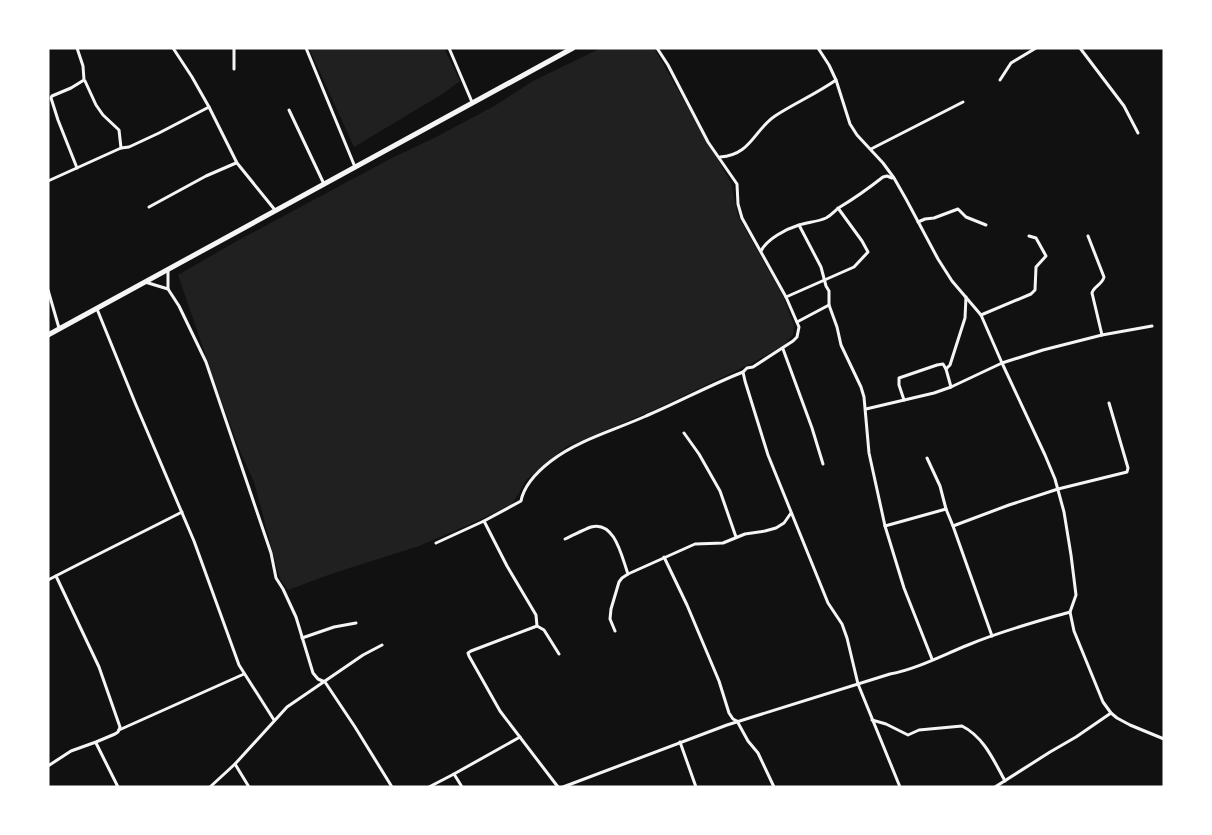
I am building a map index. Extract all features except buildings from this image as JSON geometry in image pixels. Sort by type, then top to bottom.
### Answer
[{"type":"highway","points":[[48,335],[573,48]]},
{"type":"street","points":[[76,48],[83,66],[84,80],[103,115],[119,130],[121,148]]},
{"type":"street","points":[[173,48],[192,76],[237,163],[275,210]]},
{"type":"street","points":[[234,48],[234,69]]},
{"type":"street","points":[[306,48],[355,167]]},
{"type":"street","points":[[449,48],[472,102]]},
{"type":"street","points":[[436,543],[521,501],[523,492],[531,480],[558,456],[753,367],[783,349],[796,337],[799,327],[786,297],[742,218],[738,204],[737,184],[708,142],[668,64],[657,48]]},
{"type":"street","points":[[818,48],[836,80],[850,123],[857,135],[894,178],[942,266],[981,315],[1046,455],[1064,512],[1076,587],[1076,595],[1070,612],[1074,632],[1103,702],[1111,713],[1130,725],[1164,739]]},
{"type":"street","points":[[1000,80],[1011,63],[1036,48]]},
{"type":"street","points":[[1081,48],[1124,106],[1138,133]]},
{"type":"street","points":[[77,168],[51,98],[84,80]]},
{"type":"street","points":[[719,157],[738,152],[751,143],[774,116],[821,91],[836,80]]},
{"type":"street","points":[[871,149],[963,102]]},
{"type":"street","points":[[48,181],[121,148],[129,147],[209,107]]},
{"type":"street","points":[[290,110],[324,184]]},
{"type":"street","points":[[149,207],[206,176],[237,163]]},
{"type":"street","points":[[761,251],[764,245],[783,232],[826,218],[883,177],[894,178]]},
{"type":"street","points":[[786,297],[854,267],[868,252],[838,208]]},
{"type":"street","points":[[918,222],[958,209],[966,217],[986,225]]},
{"type":"street","points":[[799,225],[821,267],[829,291],[828,305],[841,345],[861,387],[866,409],[869,453],[885,526],[904,588],[932,659]]},
{"type":"street","points":[[981,315],[1031,294],[1035,290],[1036,267],[1046,256],[1036,238],[1029,236]]},
{"type":"street","points":[[1088,236],[1104,277],[1103,282],[1092,293],[1102,335]]},
{"type":"street","points":[[168,270],[168,290],[179,306],[206,362],[272,553],[276,578],[296,617],[313,673],[325,682],[392,787]]},
{"type":"street","points":[[145,282],[168,290]]},
{"type":"street","points":[[48,290],[59,328]]},
{"type":"street","points":[[946,369],[950,365],[965,318],[966,297]]},
{"type":"street","points":[[797,322],[828,305]]},
{"type":"street","points":[[98,309],[194,541],[244,674],[274,720]]},
{"type":"street","points":[[866,409],[934,393],[1002,363],[1043,350],[1102,335],[1152,326]]},
{"type":"street","points":[[783,349],[823,464]]},
{"type":"street","points":[[904,400],[899,378],[937,365],[943,364],[951,387]]},
{"type":"street","points":[[743,372],[768,455],[828,603],[842,624],[858,684],[900,787]]},
{"type":"street","points":[[953,526],[1058,489],[1127,472],[1128,468],[1109,403]]},
{"type":"street","points":[[684,433],[720,491],[736,537]]},
{"type":"street","points":[[927,458],[940,486],[945,509],[992,636]]},
{"type":"street","points":[[885,526],[945,509]]},
{"type":"street","points":[[48,579],[182,512]]},
{"type":"street","points":[[615,631],[610,619],[622,578],[695,544],[723,543],[745,534],[776,528],[784,523],[791,513]]},
{"type":"street","points":[[484,521],[536,615],[537,626]]},
{"type":"street","points":[[566,539],[591,527],[605,528],[615,539],[628,574]]},
{"type":"street","points":[[664,558],[687,605],[719,681],[729,713],[758,753],[774,787]]},
{"type":"street","points":[[56,576],[99,667],[119,722],[119,730]]},
{"type":"street","points":[[537,626],[468,653],[500,711],[560,787],[737,721],[904,671],[992,636],[1070,612]]},
{"type":"street","points":[[302,638],[334,627],[356,623]]},
{"type":"street","points":[[537,626],[544,630],[559,654]]},
{"type":"street","points":[[210,787],[235,764],[274,720],[298,699],[363,655],[382,645]]},
{"type":"street","points":[[48,766],[71,751],[115,734],[119,730],[244,674]]},
{"type":"street","points":[[995,787],[1111,713]]},
{"type":"street","points":[[872,720],[908,735],[919,730],[962,726],[976,735],[985,746],[1005,781]]},
{"type":"street","points":[[429,787],[520,736]]},
{"type":"street","points":[[96,742],[118,787]]},
{"type":"street","points":[[680,742],[696,787]]},
{"type":"street","points":[[235,764],[249,787]]},
{"type":"street","points":[[454,774],[462,787]]},
{"type":"shaded area","points":[[309,48],[444,48],[460,81],[354,147]]},
{"type":"shaded area","points":[[601,48],[654,48],[731,183],[738,216],[783,296],[794,325],[793,335],[784,345],[752,363],[656,409],[566,447],[526,480],[512,504],[419,546],[288,590],[280,579],[254,482],[220,397],[178,275],[388,160],[496,105],[533,81]]}]
